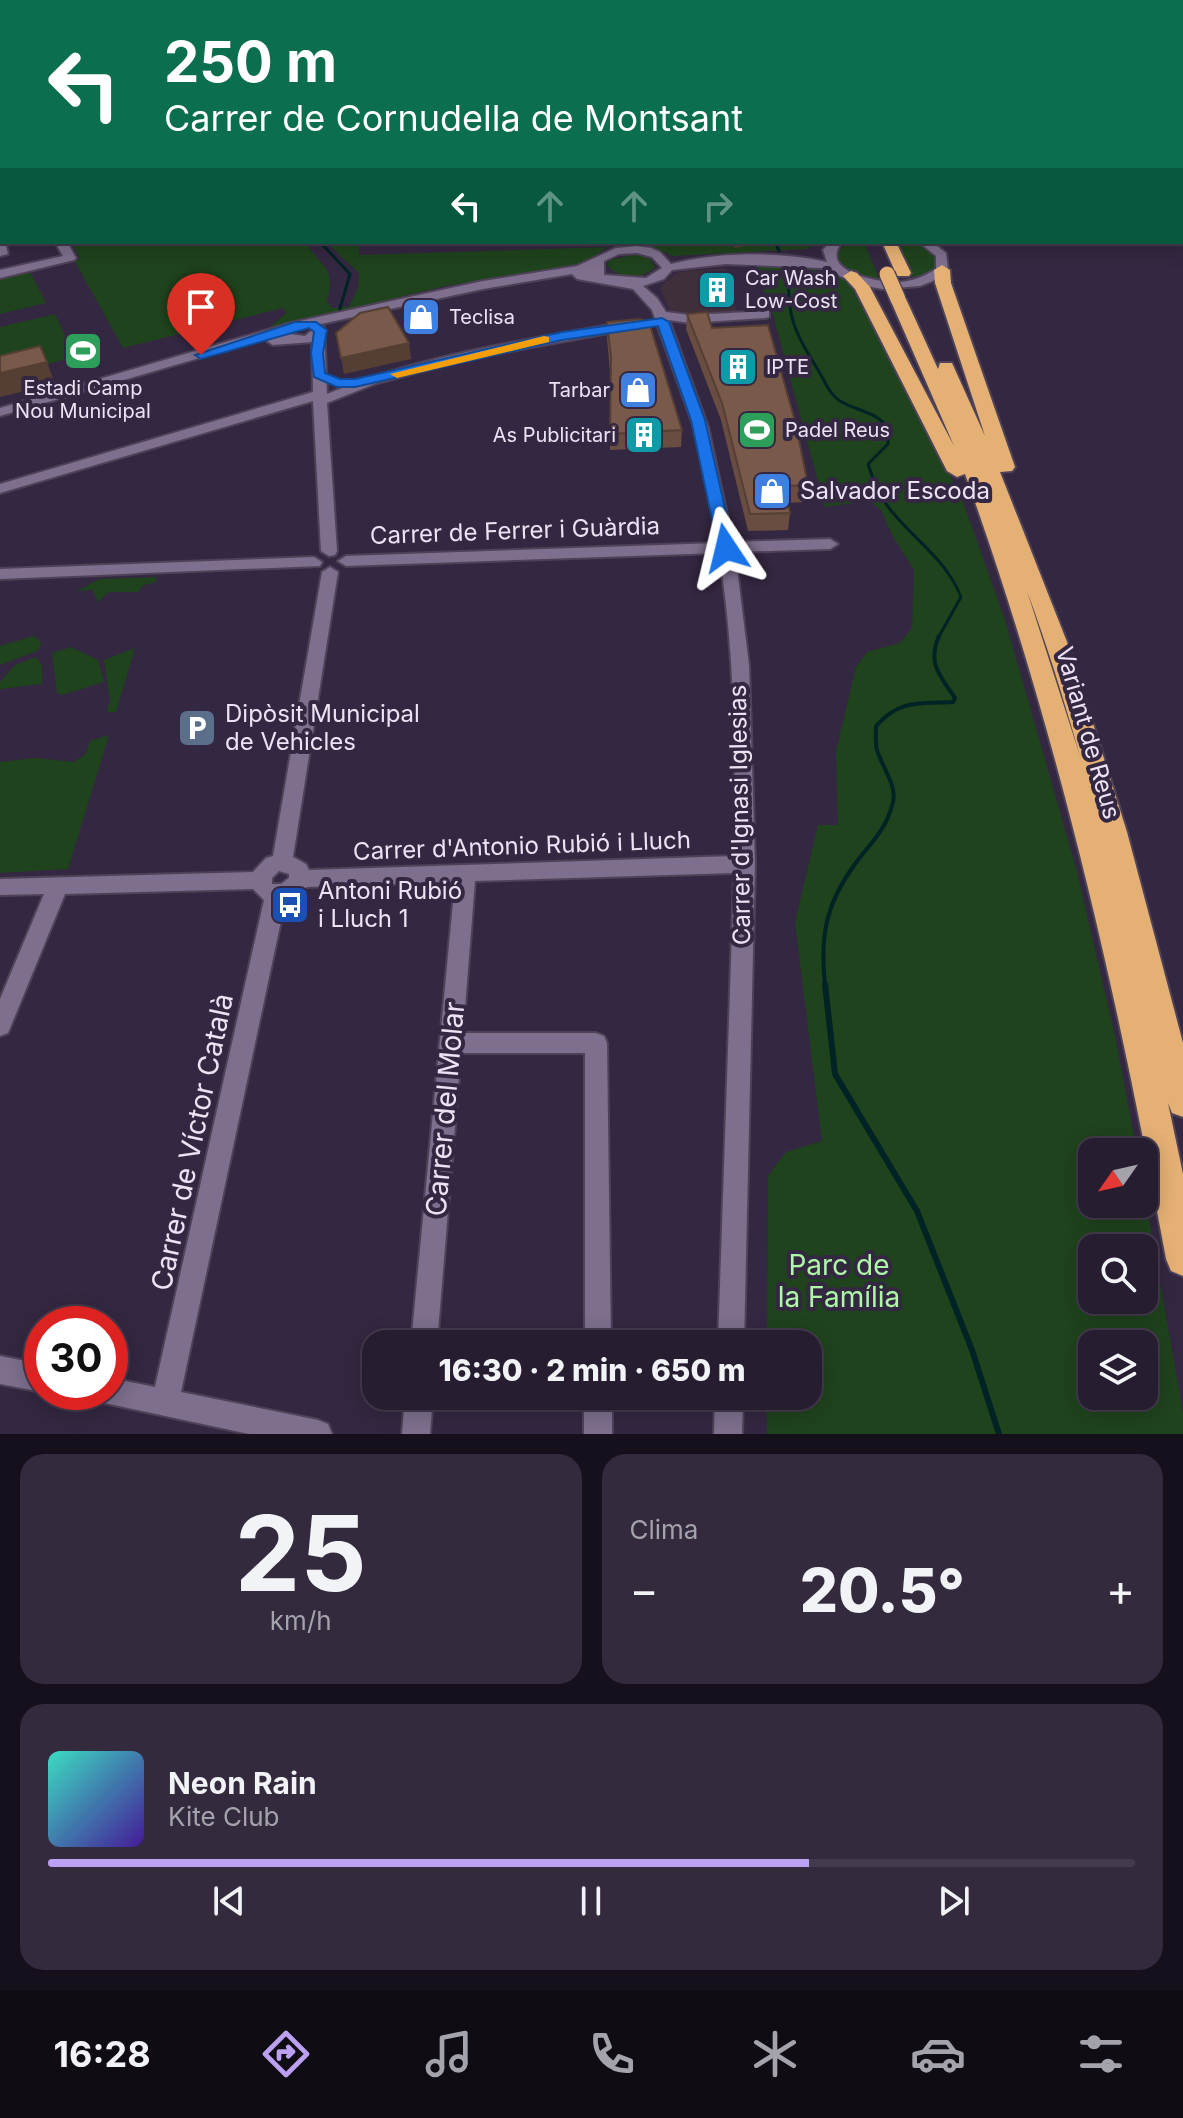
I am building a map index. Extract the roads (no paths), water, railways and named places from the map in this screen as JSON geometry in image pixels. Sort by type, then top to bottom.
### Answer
[{"type":"highway","name":"Variant de Reus","points":[[875,244],[895,273],[1004,504],[1061,657],[1089,744],[1183,1102]]},
{"type":"highway","name":"Variant de Reus","points":[[889,244],[895,273]]},
{"type":"highway","points":[[942,270],[943,283],[1050,596],[1061,657]]},
{"type":"highway","points":[[844,272],[862,287],[975,506],[1029,630]]},
{"type":"highway","name":"Variant de Reus","points":[[906,298],[1029,630],[1074,780],[1115,934],[1159,1129],[1183,1259]]},
{"type":"street","points":[[0,274],[70,258],[62,244]]},
{"type":"street","points":[[608,244],[616,251],[646,251],[665,264],[793,261],[844,272],[879,284],[927,281],[942,270],[942,255],[928,244]]},
{"type":"street","points":[[0,245],[4,252],[0,253]]},
{"type":"street","points":[[665,264],[792,256],[833,245]]},
{"type":"street","points":[[833,245],[829,257],[844,272]]},
{"type":"street","points":[[0,413],[289,334],[299,325],[317,329],[407,305],[599,268],[616,251]]},
{"type":"street","points":[[653,299],[651,284],[665,264]]},
{"type":"street","points":[[599,268],[626,283],[644,288],[653,299]]},
{"type":"street","points":[[626,283],[657,278]]},
{"type":"street","name":"Carrer d'Ignasi Iglesias","points":[[653,299],[698,420],[726,548],[739,680],[745,864],[731,1330]]},
{"type":"street","points":[[0,489],[471,354],[663,322],[765,314]]},
{"type":"street","points":[[307,340],[317,329]]},
{"type":"street","points":[[317,329],[329,551]]},
{"type":"street","points":[[289,334],[307,340],[317,353]]},
{"type":"street","points":[[319,375],[346,384],[372,380]]},
{"type":"street","name":"Carrer de Ferrer i Guàrdia","points":[[346,561],[830,544]]},
{"type":"street","points":[[0,574],[322,567],[341,568],[346,561],[342,553],[329,551],[320,554],[322,567],[282,862]]},
{"type":"street","points":[[0,887],[268,887],[291,891],[300,879],[298,868],[282,862],[268,868],[268,887]]},
{"type":"street","name":"Carrer d'Antonio Rubió i Lluch","points":[[300,879],[745,864]]},
{"type":"street","name":"Carrer del Molar","points":[[425,1330],[466,873]]},
{"type":"street","points":[[0,1026],[58,886]]},
{"type":"street","name":"Carrer de Víctor Català","points":[[165,1403],[268,887]]},
{"type":"street","points":[[451,1043],[596,1043],[598,1330]]},
{"type":"street","points":[[4,1373],[24,1376]]},
{"type":"street","points":[[128,1396],[318,1434]]},
{"type":"street","points":[[416,1434],[418,1410]]},
{"type":"street","points":[[598,1410],[598,1434]]},
{"type":"street","points":[[728,1434],[729,1410]]},
{"type":"waterway","points":[[322,244],[350,274],[339,312]]},
{"type":"waterway","points":[[776,244],[779,251]]},
{"type":"waterway","points":[[789,271],[789,301],[794,324],[833,395],[872,415],[888,428],[888,444],[868,464],[875,484],[889,509],[948,573],[961,597],[939,636]]},
{"type":"waterway","points":[[825,986],[824,937],[831,908],[845,879],[882,829],[893,802],[891,783],[876,747],[876,726],[902,707],[953,702],[955,698],[940,676],[935,662],[939,636]]},
{"type":"waterway","points":[[825,984],[835,1074],[917,1211],[972,1350],[999,1434]]},
{"type":"place","name":"Car Wash Low-Cost","points":[[717,290]]},
{"type":"place","name":"Teclisa","points":[[421,317]]},
{"type":"place","name":"Estadi Camp Nou Municipal","points":[[83,351]]},
{"type":"place","name":"IPTE","points":[[738,367]]},
{"type":"place","name":"Tarbar","points":[[638,390]]},
{"type":"place","name":"Padel Reus","points":[[757,430]]},
{"type":"place","name":"As Publicitari","points":[[644,435]]},
{"type":"place","name":"Salvador Escoda","points":[[772,491]]},
{"type":"place","name":"Dipòsit Municipal de Vehicles","points":[[197,728]]},
{"type":"place","name":"Antoni Rubió i Lluch 1","points":[[290,905]]},
{"type":"park label","name":"Parc de la Família","points":[[839,1281]]}]
